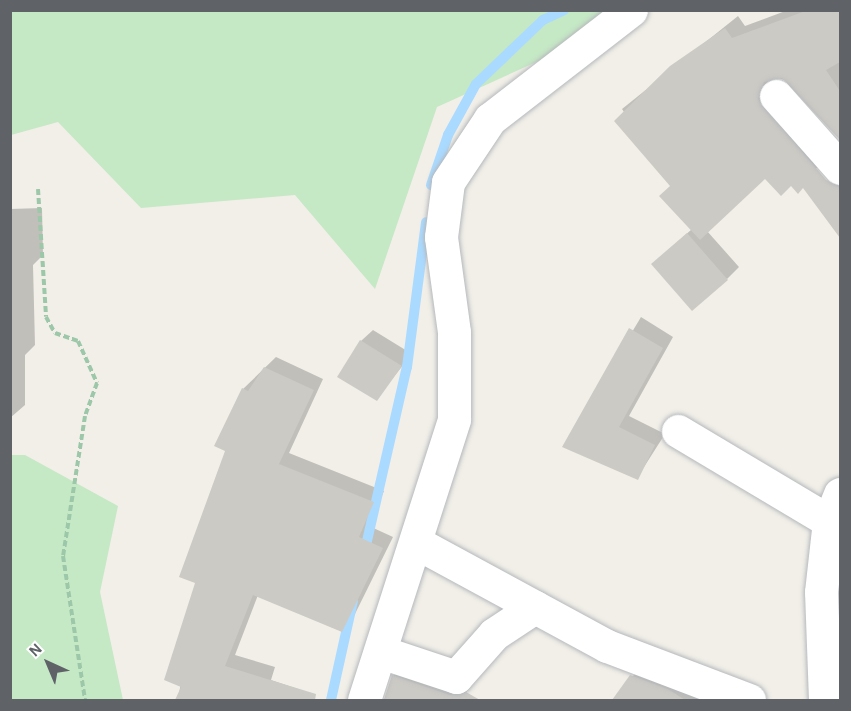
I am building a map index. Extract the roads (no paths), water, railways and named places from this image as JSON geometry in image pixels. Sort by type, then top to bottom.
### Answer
[{"type":"street","points":[[364,700],[417,543],[454,419],[454,332],[441,237],[448,182],[490,119],[632,10]]},
{"type":"street","points":[[776,96],[840,168]]},
{"type":"street","points":[[678,431],[835,507],[820,592],[825,700]]},
{"type":"street","points":[[417,543],[607,646],[749,700]]},
{"type":"street","points":[[381,652],[456,677],[494,633],[535,607]]},
{"type":"waterway","points":[[431,185],[448,135],[476,84],[543,20],[564,10]]},
{"type":"waterway","points":[[364,554],[407,367],[426,222]]},
{"type":"waterway","points":[[331,700],[353,601]]}]
